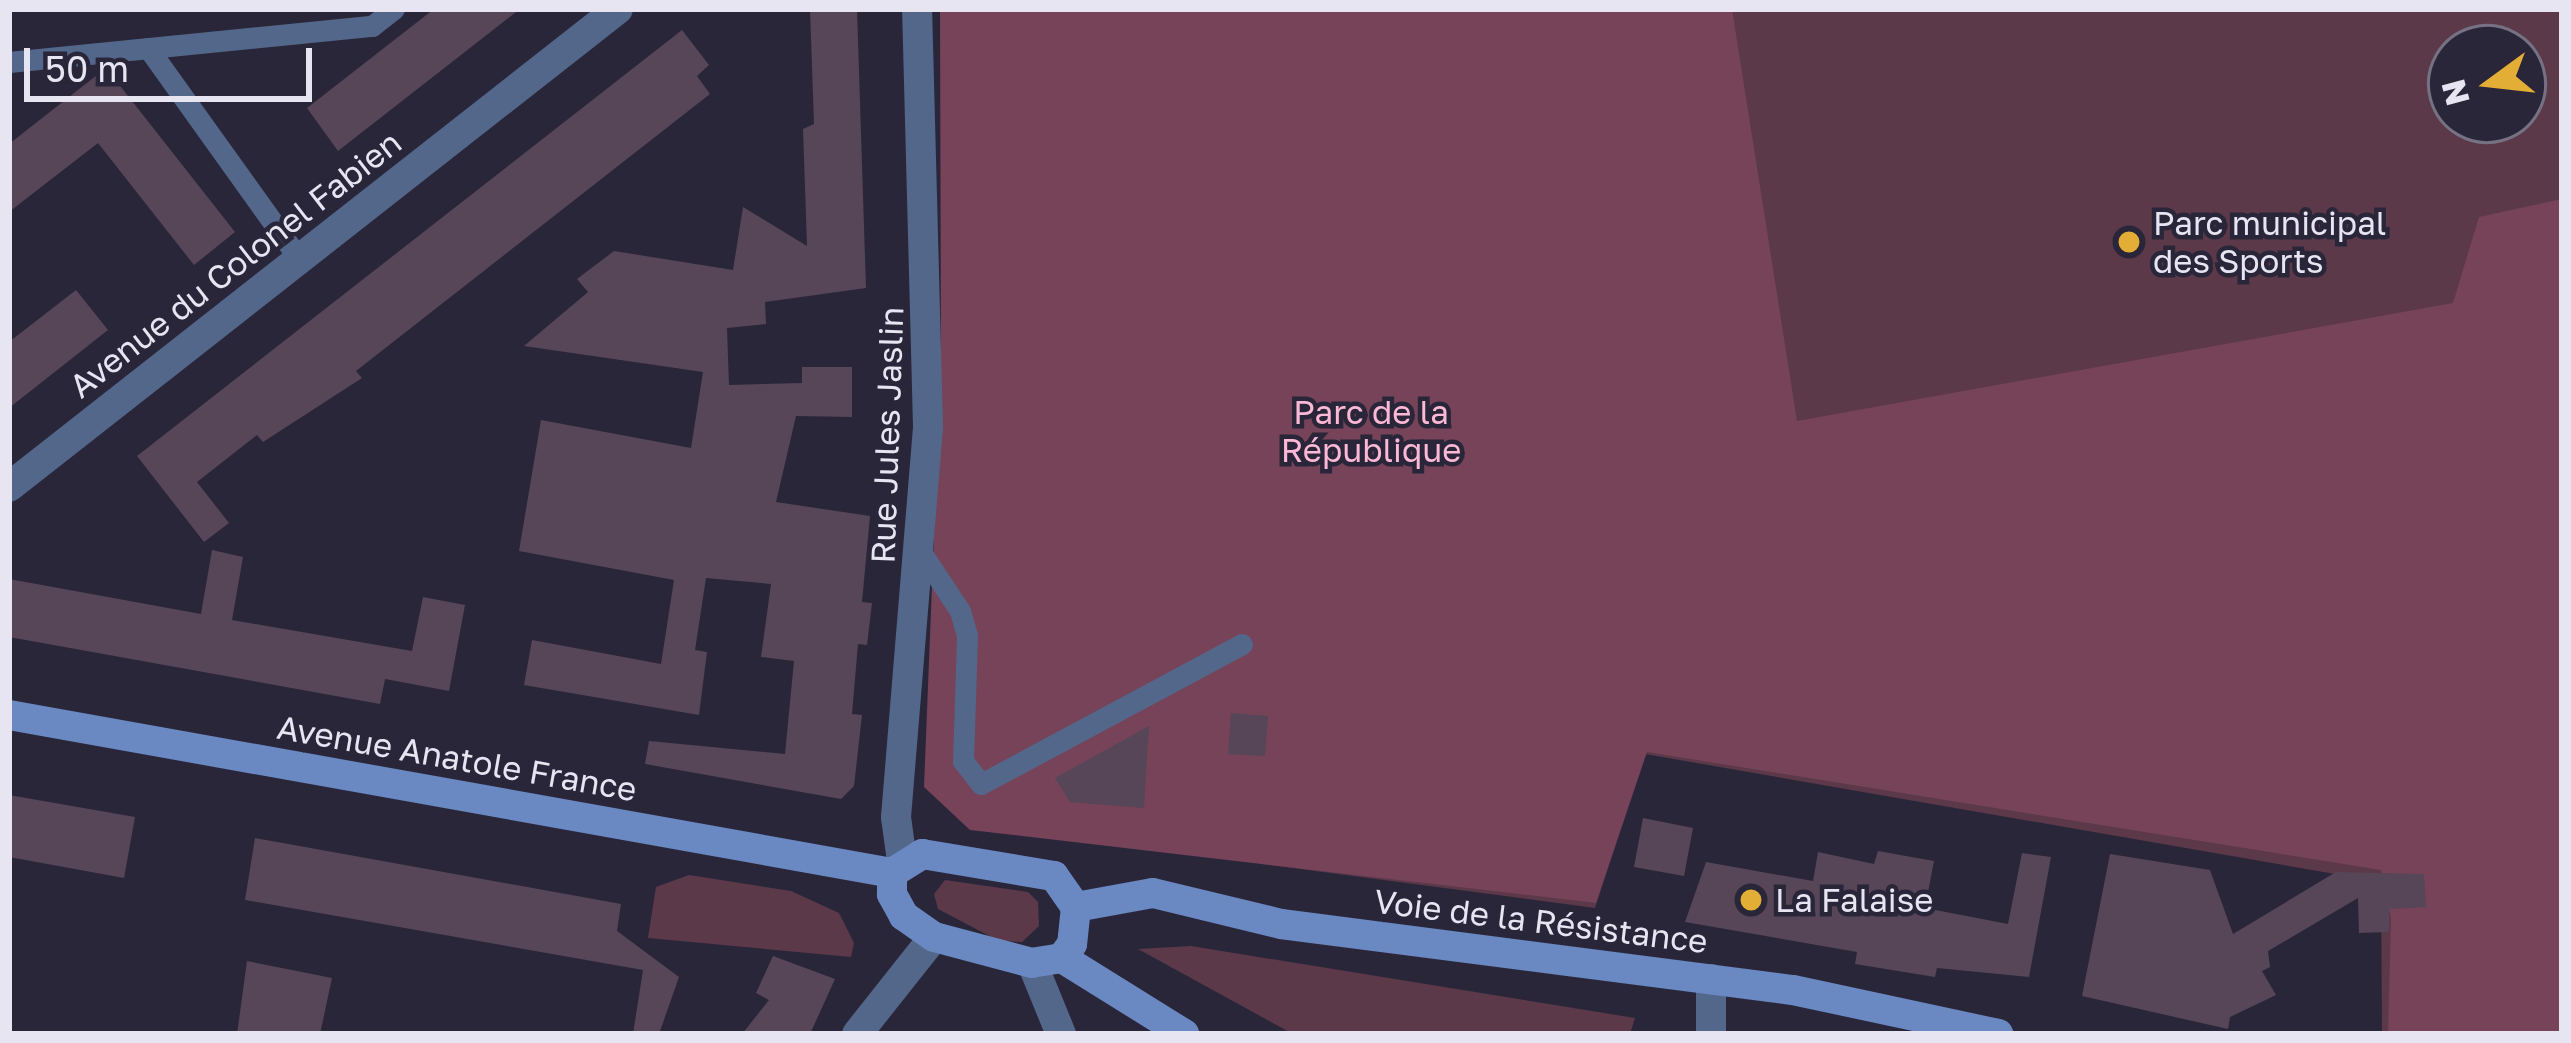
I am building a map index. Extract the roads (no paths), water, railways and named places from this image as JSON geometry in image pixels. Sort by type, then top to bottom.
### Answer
[{"type":"street","name":"Avenue du Colonel Fabien","points":[[9,487],[619,9]]},
{"type":"street","name":"Rue Jules Jaslin","points":[[897,867],[896,817],[921,552],[927,274],[917,9]]},
{"type":"street","name":"Avenue Anatole France","points":[[9,715],[897,867],[953,856],[1041,869],[1067,888],[1076,907]]},
{"type":"street","points":[[897,867],[904,916],[934,937],[1047,960],[1184,1034]]},
{"type":"street","name":"Voie de la Résistance","points":[[1076,907],[1153,892],[1281,924],[1711,979],[1920,1012],[1998,1034]]},
{"type":"street","points":[[1061,1034],[1047,960],[1076,907]]},
{"type":"street","points":[[857,1034],[934,937]]},
{"type":"street","points":[[1711,979],[1711,1034]]},
{"type":"lane","points":[[9,62],[372,26],[394,9]]},
{"type":"lane","points":[[148,48],[300,260]]},
{"type":"lane","points":[[921,552],[960,611],[967,636],[963,761],[981,784],[1242,644]]},
{"type":"place","name":"Parc municipal des Sports","points":[[2129,242]]},
{"type":"place","name":"La Falaise","points":[[1751,900]]},
{"type":"park label","name":"Parc de la République","points":[[1371,431]]}]
